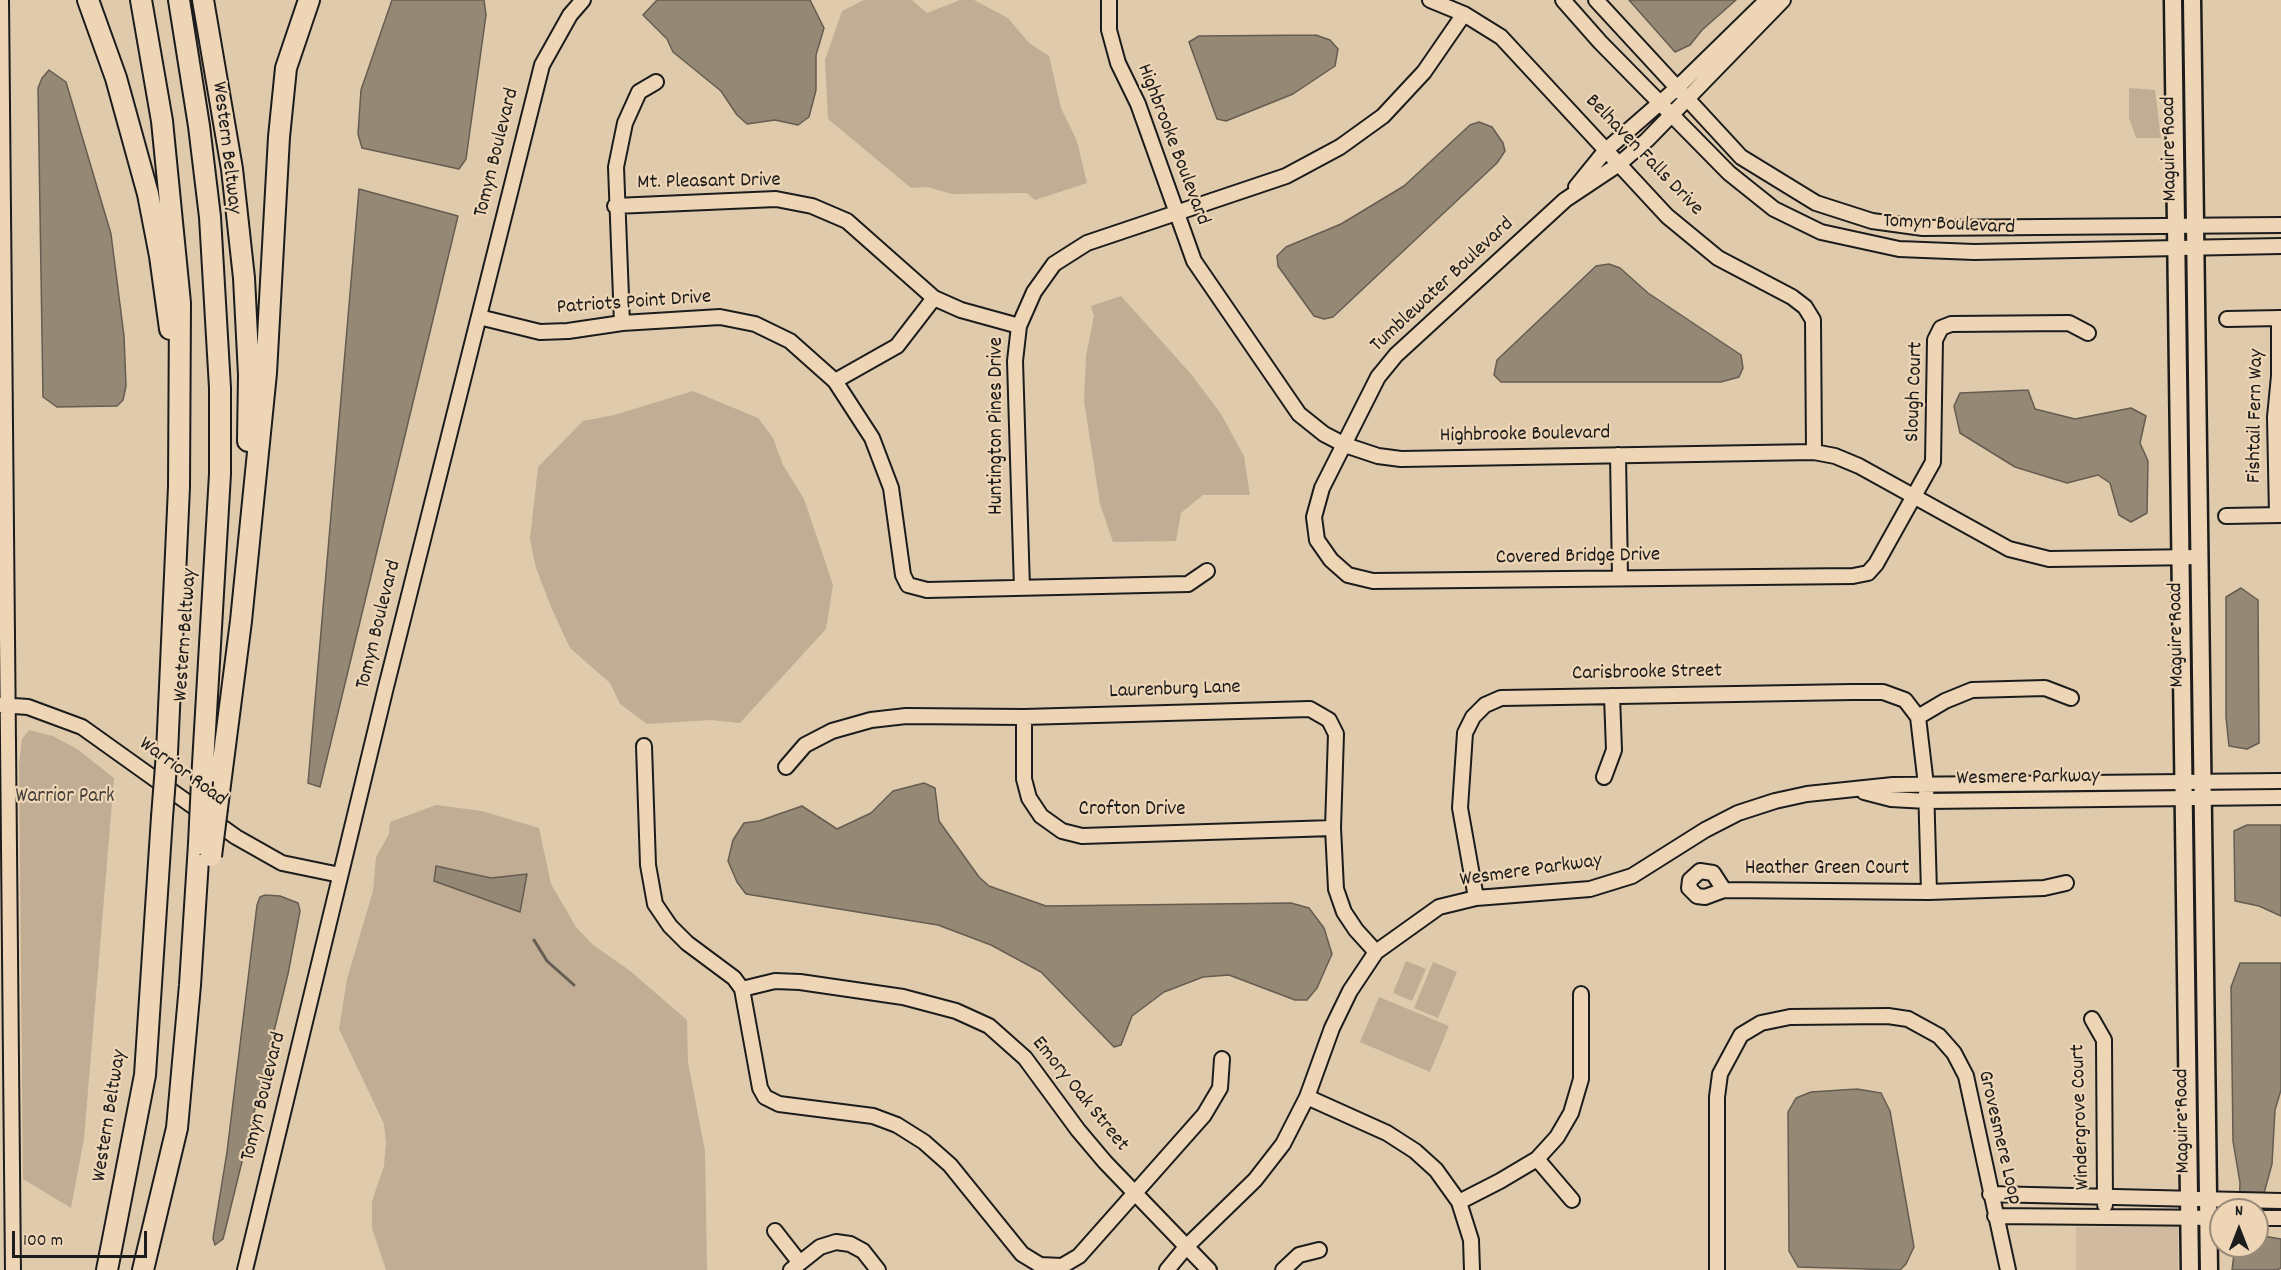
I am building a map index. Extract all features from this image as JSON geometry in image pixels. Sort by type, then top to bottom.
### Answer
[{"type":"highway","points":[[88,0],[116,78],[148,194],[160,256],[179,406]]},
{"type":"highway","name":"Western Beltway","points":[[107,1270],[145,1075],[166,753],[179,487],[180,303],[162,121],[141,0]]},
{"type":"highway","name":"Western Beltway","points":[[145,1262],[177,1128],[205,850],[202,781],[218,509],[220,388],[210,217],[199,126],[178,0]]},
{"type":"highway","points":[[203,0],[232,169],[244,278],[249,375],[241,621]]},
{"type":"highway","points":[[205,850],[217,808],[241,621],[266,373],[279,137],[286,68],[309,0]]},
{"type":"main road","name":"Maguire Road","points":[[2173,0],[2190,1270]]},
{"type":"main road","name":"Maguire Road","points":[[2192,0],[2209,1201]]},
{"type":"street","points":[[1,0],[5,1060],[13,1270]]},
{"type":"street","name":"Tomyn Boulevard","points":[[245,1270],[340,875],[542,65],[570,15],[583,0]]},
{"type":"street","name":"Highbrooke Boulevard","points":[[1109,0],[1109,30],[1118,63],[1138,104],[1194,261],[1299,414],[1324,434],[1345,445],[1378,456],[1401,459],[1814,452],[1835,456],[1859,466],[2009,549],[2049,559],[2200,557]]},
{"type":"street","name":"Belhaven Falls Drive","points":[[1430,0],[1464,14],[1501,37],[1667,216],[1718,258],[1792,297],[1805,307],[1813,320],[1814,452]]},
{"type":"street","name":"Tomyn Boulevard","points":[[1563,0],[1729,173],[1774,209],[1821,232],[1899,249],[1974,252],[2281,246]]},
{"type":"street","name":"Tomyn Boulevard","points":[[1596,0],[1741,157],[1816,203],[1872,221],[1923,228],[2176,228],[2281,225]]},
{"type":"street","name":"Tumblewater Boulevard","points":[[1345,445],[1378,377],[1396,355],[1565,200],[1606,150],[1677,88],[1767,0]]},
{"type":"street","name":"Tumblewater Boulevard","points":[[1565,200],[1619,164],[1647,140],[1782,1]]},
{"type":"street","name":"Huntington Pines Drive","points":[[1022,588],[1015,362],[1019,326],[1034,292],[1054,264],[1087,243],[1286,176],[1340,147],[1383,116],[1424,72],[1464,14]]},
{"type":"street","points":[[621,323],[615,206],[616,167],[625,123],[639,92],[656,82]]},
{"type":"street","points":[[1634,125],[1647,140]]},
{"type":"street","name":"Mt. Pleasant Drive","points":[[615,206],[776,199],[812,206],[847,221],[934,298],[961,310],[1019,326]]},
{"type":"street","points":[[835,381],[897,346],[934,298]]},
{"type":"street","name":"Patriots Point Drive","points":[[479,317],[540,332],[568,331],[621,323],[720,317],[755,324],[790,341],[835,381],[872,438],[891,489],[903,575],[908,585],[927,590],[1022,588]]},
{"type":"street","points":[[2227,319],[2280,318]]},
{"type":"street","name":"Fishtail Fern Way","points":[[2279,515],[2275,417],[2279,376],[2280,318]]},
{"type":"street","name":"Slough Court","points":[[1915,495],[1933,462],[1935,340],[1941,328],[1951,324],[2069,323],[2088,333]]},
{"type":"street","name":"Covered Bridge Drive","points":[[1345,445],[1322,488],[1314,517],[1317,540],[1331,561],[1348,575],[1374,581],[1853,576],[1868,573],[1876,564],[1915,495]]},
{"type":"street","points":[[1618,455],[1620,578]]},
{"type":"street","points":[[2226,516],[2279,515]]},
{"type":"street","points":[[1022,588],[1188,584],[1207,571]]},
{"type":"street","points":[[1929,892],[1926,785],[1918,717],[1945,701],[1972,690],[2045,688],[2072,698]]},
{"type":"street","name":"Carisbrooke Street","points":[[1476,898],[1460,808],[1465,733],[1473,717],[1485,705],[1501,698],[1883,692],[1905,700],[1918,717]]},
{"type":"street","points":[[1604,777],[1614,750],[1612,696]]},
{"type":"street","name":"Warrior Road","points":[[4,705],[28,707],[82,727],[236,837],[282,862],[340,875]]},
{"type":"street","name":"Laurenburg Lane","points":[[786,766],[805,745],[832,731],[872,720],[906,716],[1024,717],[1310,709],[1329,720],[1336,734],[1333,828],[1336,889],[1350,921],[1376,952]]},
{"type":"street","name":"Crofton Drive","points":[[1024,717],[1024,779],[1029,798],[1041,816],[1062,831],[1082,836],[1333,828]]},
{"type":"street","points":[[644,746],[648,865],[655,904],[670,926],[687,943],[734,978],[742,989],[760,1088],[765,1098],[779,1104],[873,1116],[897,1125],[924,1142],[950,1165],[1022,1254],[1040,1265],[1062,1266],[1079,1256],[1133,1192],[1204,1115],[1220,1088],[1222,1059]]},
{"type":"street","points":[[2202,789],[2281,781]]},
{"type":"street","name":"Wesmere Parkway","points":[[1167,1270],[1186,1247],[1255,1180],[1283,1144],[1307,1098],[1336,1019],[1350,991],[1376,952],[1439,907],[1476,898],[1590,889],[1632,876],[1705,830],[1738,813],[1807,794],[1893,785],[2202,789]]},
{"type":"street","name":"Wesmere Parkway","points":[[1856,790],[1891,800],[1927,801],[2184,789]]},
{"type":"street","points":[[2202,789],[2281,797]]},
{"type":"street","name":"Heather Green Court","points":[[1724,890],[1929,892],[2044,888],[2066,883]]},
{"type":"street","name":"Emory Oak Street","points":[[742,989],[775,981],[791,981],[903,997],[956,1011],[989,1026],[1025,1058],[1078,1130],[1133,1192],[1209,1270]]},
{"type":"street","points":[[1459,1202],[1537,1159],[1557,1137],[1571,1113],[1581,1079],[1581,994]]},
{"type":"street","name":"Grovesmere Loop","points":[[1717,1270],[1717,1098],[1720,1074],[1741,1035],[1761,1023],[1790,1017],[1887,1016],[1908,1019],[1939,1036],[1954,1053],[1966,1076],[2008,1270]]},
{"type":"street","name":"Windergrove Court","points":[[2092,1019],[2104,1040],[2105,1216]]},
{"type":"street","points":[[1307,1098],[1387,1133],[1415,1151],[1436,1170],[1459,1202],[1471,1240],[1472,1270]]},
{"type":"street","points":[[1537,1159],[1572,1200]]},
{"type":"street","points":[[1990,1194],[2274,1200]]},
{"type":"street","points":[[1995,1216],[2209,1218]]},
{"type":"street","points":[[775,1231],[796,1266],[820,1246],[836,1242],[850,1244],[863,1251],[878,1270]]},
{"type":"street","points":[[1283,1270],[1299,1256],[1320,1250]]},
{"type":"shaded area","points":[[392,0],[484,0],[486,15],[466,159],[459,169],[362,148],[358,134],[361,90]]},
{"type":"shaded area","points":[[657,0],[810,0],[824,28],[816,55],[816,90],[809,117],[798,125],[775,120],[747,124],[737,115],[721,91],[673,52],[667,39],[643,15]]},
{"type":"shaded area","points":[[1629,0],[1736,0],[1702,30],[1690,45],[1675,52]]},
{"type":"shaded area","points":[[1316,35],[1330,40],[1338,49],[1335,66],[1293,94],[1226,121],[1217,119],[1189,42],[1199,36]]},
{"type":"shaded area","points":[[49,70],[66,82],[111,234],[124,336],[126,386],[123,400],[117,406],[57,407],[43,397],[38,88],[42,78]]},
{"type":"shaded area","points":[[1479,122],[1492,127],[1503,143],[1505,151],[1497,163],[1333,317],[1324,319],[1314,316],[1278,266],[1277,256],[1286,247],[1341,224],[1404,186],[1470,125]]},
{"type":"shaded area","points":[[359,189],[458,216],[320,787],[308,783]]},
{"type":"shaded area","points":[[1609,264],[1620,268],[1648,293],[1741,355],[1743,368],[1739,377],[1721,382],[1501,382],[1494,375],[1497,360],[1596,266]]},
{"type":"shaded area","points":[[2028,390],[2035,409],[2075,419],[2131,408],[2146,416],[2140,443],[2148,461],[2147,513],[2131,522],[2119,515],[2110,483],[2098,475],[2067,483],[2015,467],[1960,433],[1954,406],[1960,393]]},
{"type":"shaded area","points":[[2241,588],[2258,600],[2259,743],[2247,749],[2229,746],[2226,717],[2226,597]]},
{"type":"shaded area","points":[[924,783],[935,788],[939,821],[979,877],[989,886],[1046,906],[1291,903],[1309,908],[1324,928],[1332,954],[1317,988],[1307,1000],[1295,1000],[1229,975],[1203,977],[1164,992],[1132,1016],[1121,1045],[1114,1047],[1041,972],[991,945],[938,925],[746,894],[737,882],[728,861],[733,840],[744,823],[759,821],[802,806],[837,829],[871,813],[893,791]]},
{"type":"shaded area","points":[[2247,825],[2281,825],[2281,916],[2259,906],[2235,901],[2234,831]]},
{"type":"shaded area","points":[[436,866],[491,878],[527,874],[520,912],[434,881]]},
{"type":"shaded area","points":[[280,896],[298,903],[300,911],[288,974],[223,1239],[215,1245],[213,1238],[227,1152],[257,905],[260,897]]},
{"type":"shaded area","points":[[2240,963],[2281,963],[2281,1090],[2275,1110],[2272,1164],[2263,1198],[2239,1198],[2240,1183],[2233,1141],[2231,987]]},
{"type":"shaded area","points":[[1857,1089],[1881,1093],[1890,1111],[1914,1247],[1906,1264],[1900,1270],[1798,1267],[1789,1251],[1788,1112],[1796,1098],[1811,1092]]},
{"type":"shaded area","points":[[2178,1226],[2178,1270],[2076,1270],[2076,1227]]},
{"type":"shaded area","points":[[2269,1237],[2281,1239],[2281,1268],[2277,1270],[2232,1270],[2234,1258],[2269,1258]]},
{"type":"green space","points":[[864,0],[912,0],[927,13],[960,0],[974,0],[1008,18],[1029,43],[1049,56],[1061,108],[1077,141],[1087,183],[1035,200],[1027,193],[952,194],[927,187],[911,188],[828,119],[825,60],[842,11]]},
{"type":"green space","points":[[2129,88],[2155,90],[2161,138],[2136,138],[2129,118]]},
{"type":"green space","points":[[1121,296],[1191,374],[1221,414],[1244,456],[1250,495],[1203,495],[1181,513],[1176,541],[1113,542],[1100,504],[1084,401],[1086,356],[1094,316],[1091,306]]},
{"type":"green space","points":[[693,391],[758,418],[773,438],[783,465],[804,499],[833,585],[826,629],[740,723],[711,720],[647,724],[620,704],[610,683],[570,648],[551,607],[536,568],[530,539],[538,467],[583,421],[614,415]]},
{"type":"green space","name":"Warrior Park","points":[[29,730],[53,736],[77,749],[114,778],[84,1139],[71,1208],[23,1179],[19,764],[22,739]]},
{"type":"green space","points":[[436,805],[482,811],[539,828],[551,884],[576,927],[593,945],[629,970],[687,1020],[688,1062],[705,1151],[707,1270],[386,1270],[372,1228],[372,1201],[384,1166],[386,1142],[384,1124],[339,1029],[347,979],[373,891],[376,857],[389,834],[390,822]]},
{"type":"green space","points":[[1406,961],[1426,969],[1412,1001],[1393,993]]},
{"type":"green space","points":[[1433,962],[1457,972],[1438,1018],[1414,1008]]},
{"type":"green space","points":[[1379,997],[1449,1026],[1430,1072],[1360,1042]]},
{"type":"waterway","points":[[534,940],[547,961],[574,985]]}]
